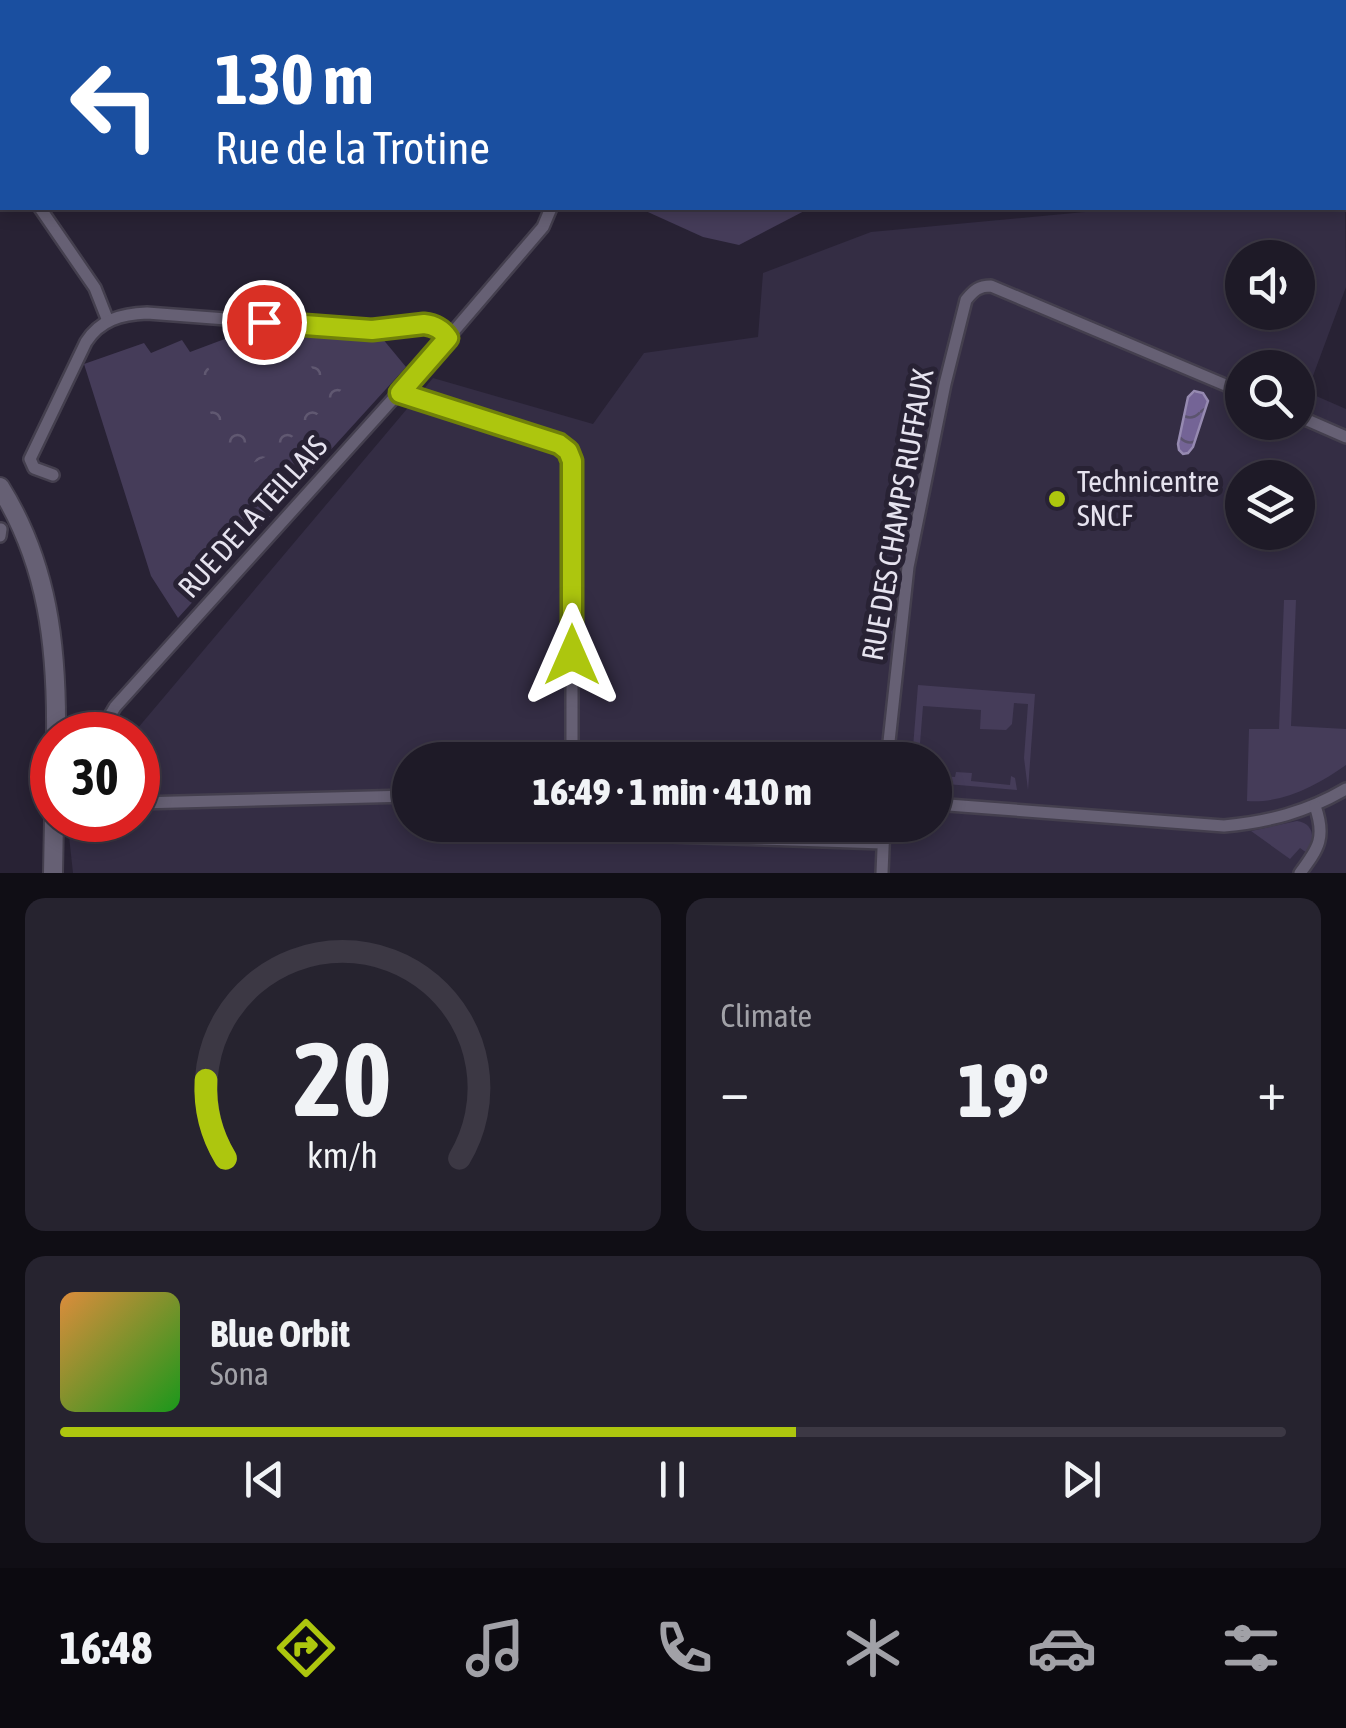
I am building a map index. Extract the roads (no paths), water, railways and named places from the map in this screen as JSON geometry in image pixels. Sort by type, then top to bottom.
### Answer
[{"type":"street","points":[[41,210],[94,288],[108,321]]},
{"type":"street","name":"RUE DE LA TEILLAIS","points":[[112,712],[448,338],[543,226],[550,210]]},
{"type":"street","name":"RUE DES CHAMPS RUFFAUX","points":[[890,742],[908,567],[966,300],[981,286],[992,286],[1225,385]]},
{"type":"street","points":[[53,475],[34,468],[30,458],[86,342],[95,329],[108,321],[147,313],[358,330],[424,324],[438,328],[448,338]]},
{"type":"street","points":[[400,393],[559,444],[568,451],[572,461],[572,742]]},
{"type":"street","points":[[1315,423],[1346,436]]},
{"type":"street","points":[[0,487],[20,522],[46,601],[53,635],[56,712]]},
{"type":"street","points":[[952,805],[1224,826],[1259,823],[1314,806],[1346,790]]},
{"type":"street","points":[[160,802],[392,796]]},
{"type":"street","points":[[1300,873],[1319,844],[1320,824],[1314,806]]},
{"type":"street","points":[[53,873],[54,842]]},
{"type":"street","points":[[861,842],[883,843],[882,873]]},
{"type":"water","points":[[1194,391],[1203,393],[1208,401],[1193,447],[1183,454],[1178,444],[1188,397]]},
{"type":"place","name":"Technicentre SNCF","points":[[1057,499]]}]
